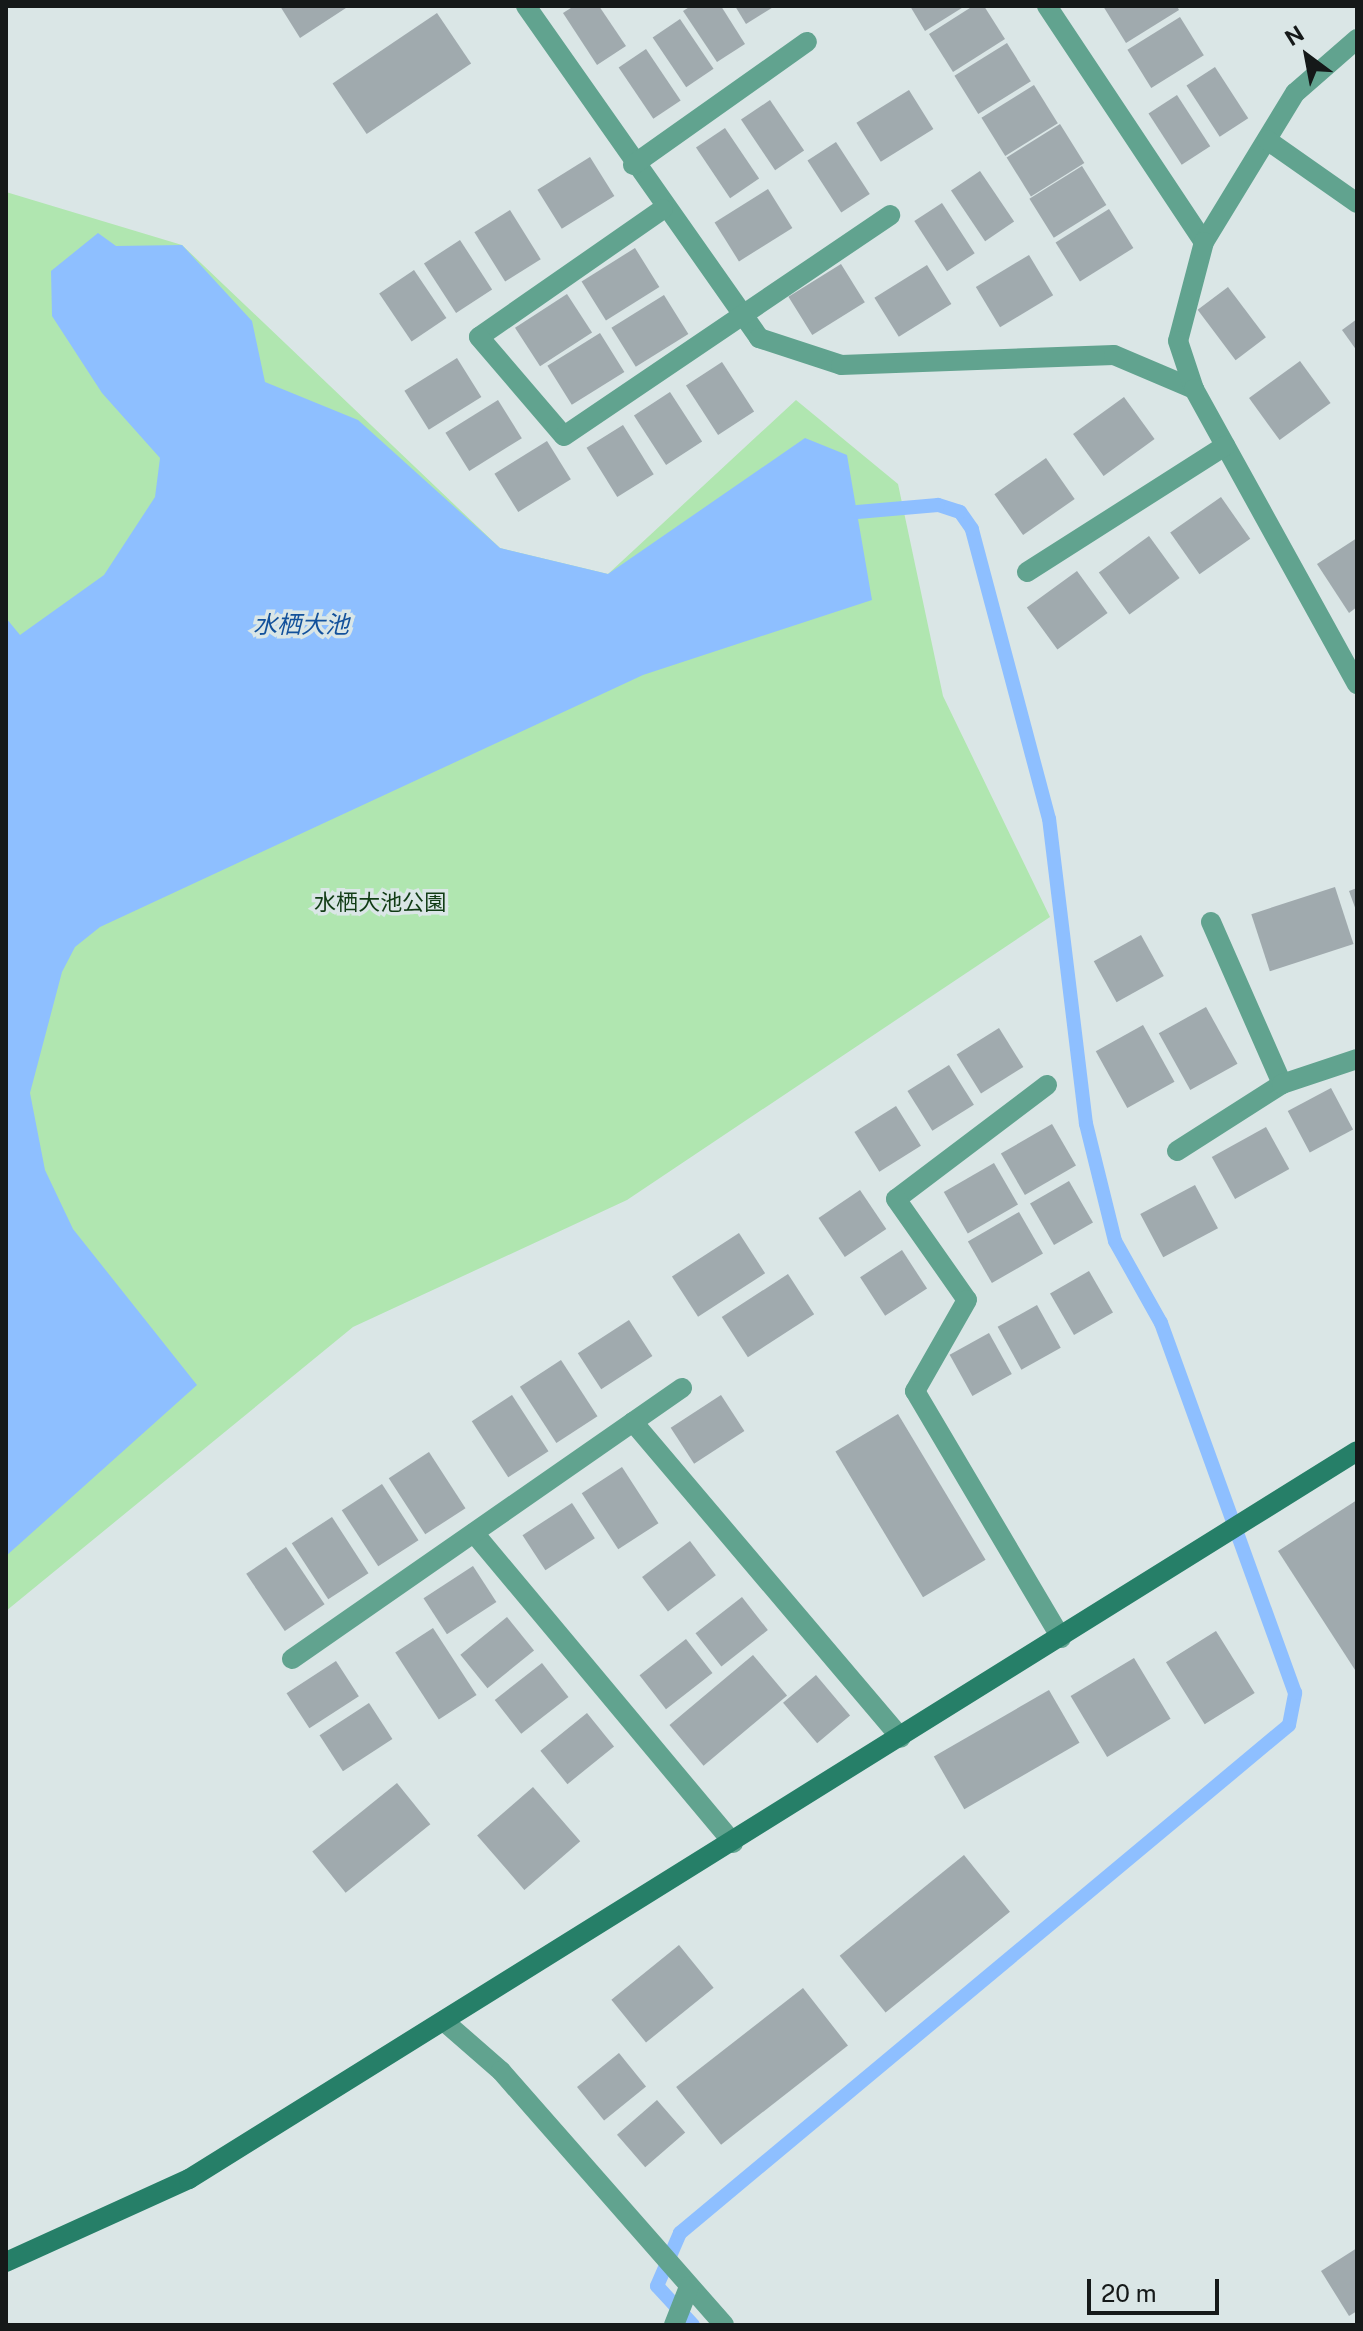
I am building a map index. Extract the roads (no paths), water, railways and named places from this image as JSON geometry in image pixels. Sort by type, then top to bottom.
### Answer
[{"type":"street","points":[[1047,6],[1204,242]]},
{"type":"street","points":[[532,8],[663,209],[759,338],[841,365],[1114,355],[1194,389]]},
{"type":"street","points":[[1357,39],[1295,93],[1204,242],[1178,341],[1194,389],[1225,446],[1351,653],[1357,684]]},
{"type":"street","points":[[633,165],[807,42]]},
{"type":"street","points":[[1267,140],[1357,203]]},
{"type":"street","points":[[663,209],[479,337],[564,436],[890,215]]},
{"type":"street","points":[[1027,572],[1225,446]]},
{"type":"street","points":[[1211,922],[1282,1084]]},
{"type":"street","points":[[1177,1151],[1282,1084],[1357,1059]]},
{"type":"street","points":[[1047,1085],[896,1199],[967,1300],[915,1391],[1061,1638]]},
{"type":"street","points":[[292,1659],[682,1388]]},
{"type":"street","points":[[633,1422],[901,1738]]},
{"type":"street","points":[[6,2262],[189,2179],[446,2023],[1357,1451]]},
{"type":"street","points":[[474,1533],[733,1843]]},
{"type":"street","points":[[446,2023],[501,2071],[724,2325]]},
{"type":"street","points":[[674,2325],[689,2287]]},
{"type":"water","name":"水栖大池","points":[[98,233],[116,246],[182,245],[252,321],[265,382],[358,420],[500,548],[608,574],[805,438],[847,455],[872,600],[643,675],[100,927],[75,947],[62,972],[30,1093],[45,1170],[73,1229],[197,1385],[6,1556],[6,618],[20,635],[104,575],[155,497],[160,458],[102,393],[52,316],[51,271]]},
{"type":"waterway","points":[[693,2325],[657,2286],[680,2233],[1289,1725],[1295,1693],[1161,1323],[1115,1241],[1086,1124],[1049,819],[972,529],[960,512],[938,505],[857,512]]},
{"type":"park label","name":"水栖大池公園","points":[[380,903]]}]
